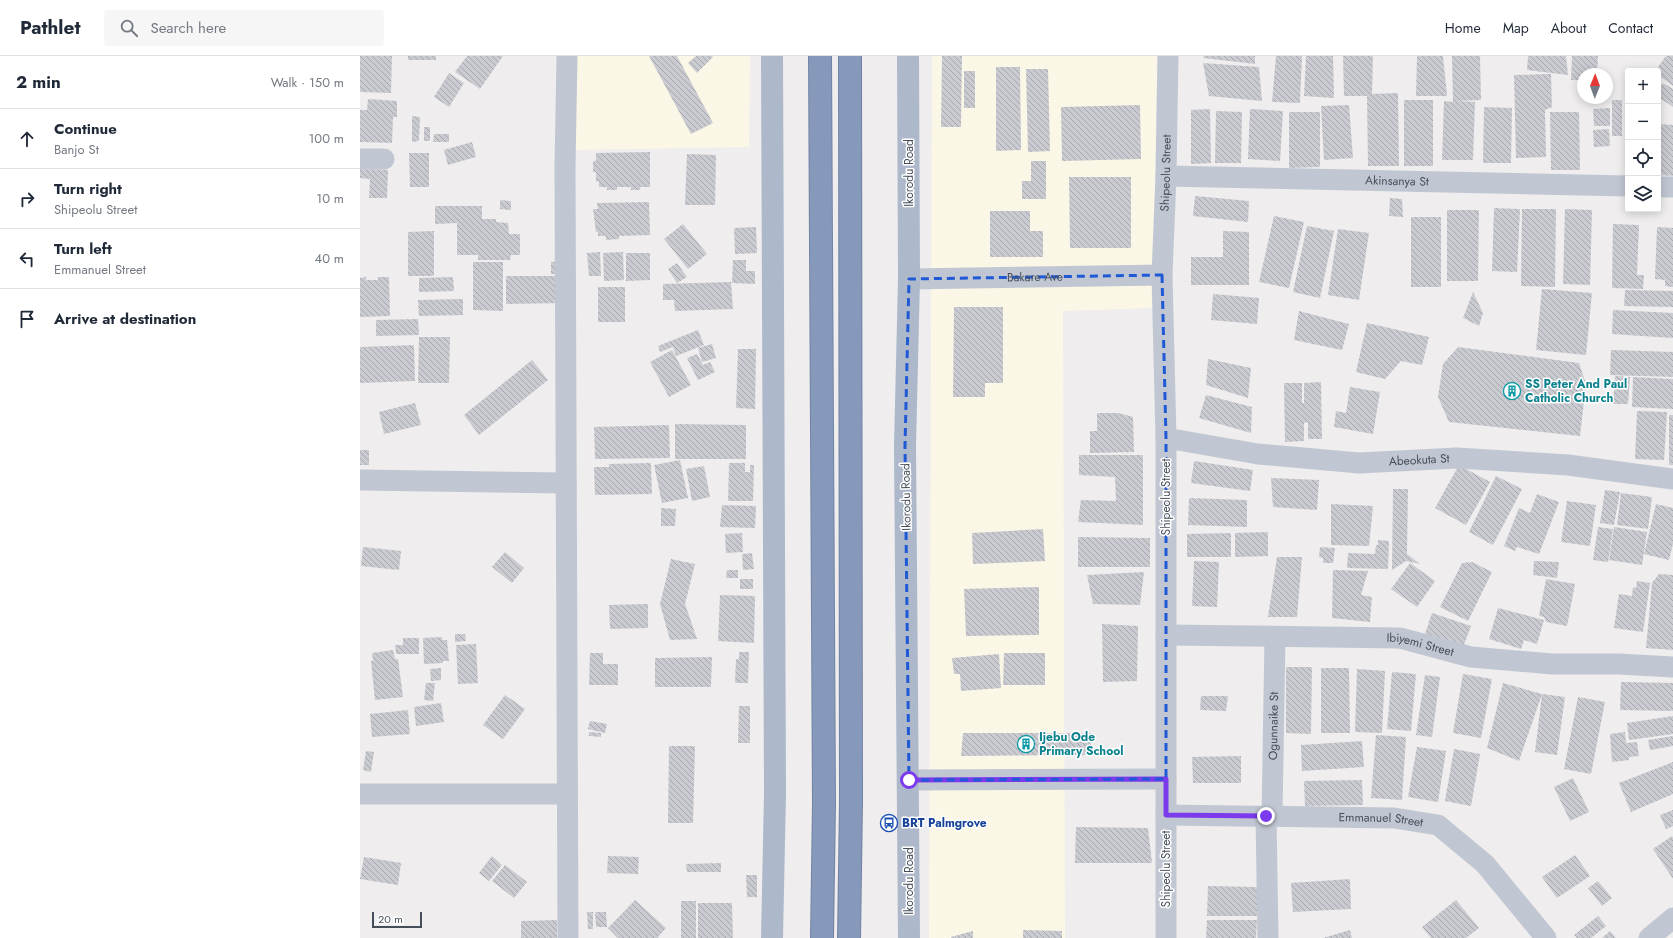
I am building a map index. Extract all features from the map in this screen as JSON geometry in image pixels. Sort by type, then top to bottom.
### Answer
[{"type":"highway","points":[[820,56],[824,796],[822,938]]},
{"type":"highway","points":[[849,938],[851,802],[850,56]]},
{"type":"main road","points":[[772,56],[776,793],[772,938]]},
{"type":"main road","name":"Ikorodu Road","points":[[908,56],[909,279],[905,446],[909,780],[909,938]]},
{"type":"street","points":[[567,56],[566,483],[568,938]]},
{"type":"street","name":"Shipeolu Street","points":[[1166,938],[1166,438],[1162,275],[1166,176],[1168,56]]},
{"type":"street","points":[[360,159],[384,159]]},
{"type":"street","name":"Akinsanya St","points":[[1166,176],[1625,186]]},
{"type":"street","points":[[1661,187],[1673,187]]},
{"type":"street","name":"Bakare Ave","points":[[909,279],[1162,275]]},
{"type":"street","name":"Abeokuta St","points":[[1166,438],[1258,454],[1359,463],[1457,458],[1568,465],[1673,478]]},
{"type":"street","points":[[360,480],[566,483]]},
{"type":"street","name":"Ibiyemi Street","points":[[1166,635],[1400,638],[1471,657],[1552,664],[1619,664],[1673,667]]},
{"type":"street","name":"Ogunnaike St","points":[[1268,938],[1269,816],[1275,637]]},
{"type":"street","points":[[909,780],[1166,779]]},
{"type":"street","points":[[360,794],[567,794]]},
{"type":"street","name":"Emmanuel Street","points":[[1166,815],[1394,818],[1438,824],[1485,864],[1546,938]]},
{"type":"street","points":[[1649,938],[1673,918]]},
{"type":"highlighted area","points":[[1162,275],[1166,438],[1166,779],[909,780],[905,446],[909,279]]},
{"type":"shaded area","points":[[571,56],[750,56],[749,147],[570,150]]},
{"type":"shaded area","points":[[932,56],[1157,56],[1153,308],[1063,311],[1065,938],[929,938]]},
{"type":"building","points":[[360,56],[392,56],[391,93],[360,92]]},
{"type":"building","points":[[408,56],[436,56],[436,60],[408,60]]},
{"type":"building","points":[[467,56],[503,56],[480,89],[455,72]]},
{"type":"building","points":[[649,56],[677,56],[713,123],[691,134]]},
{"type":"building","points":[[696,56],[713,57],[697,73],[688,63]]},
{"type":"building","points":[[942,56],[962,56],[961,127],[941,127]]},
{"type":"building","points":[[1204,56],[1255,56],[1255,64],[1203,58]]},
{"type":"building","points":[[1276,56],[1302,56],[1300,103],[1272,102]]},
{"type":"building","points":[[1306,56],[1333,56],[1334,98],[1304,96]]},
{"type":"building","points":[[1343,56],[1373,56],[1372,94],[1398,93],[1399,166],[1368,166],[1367,96],[1344,96]]},
{"type":"building","points":[[1417,56],[1443,56],[1447,96],[1416,96]]},
{"type":"building","points":[[1452,56],[1480,56],[1481,100],[1456,101],[1475,102],[1473,160],[1442,160],[1444,101],[1453,102]]},
{"type":"building","points":[[1528,56],[1566,56],[1568,75],[1527,70]]},
{"type":"building","points":[[1572,56],[1598,56],[1597,68],[1577,68],[1577,80],[1571,80]]},
{"type":"building","points":[[1666,56],[1673,56],[1673,86],[1661,77],[1661,68],[1657,68]]},
{"type":"building","points":[[1203,63],[1259,67],[1262,101],[1209,96]]},
{"type":"building","points":[[996,67],[1020,67],[1021,150],[996,151]]},
{"type":"building","points":[[1026,69],[1048,69],[1050,151],[1028,152]]},
{"type":"building","points":[[964,71],[975,71],[975,108],[964,108]]},
{"type":"building","points":[[449,73],[464,83],[449,107],[434,97]]},
{"type":"building","points":[[1551,74],[1552,107],[1545,110],[1546,157],[1516,158],[1514,75]]},
{"type":"building","points":[[1663,83],[1673,89],[1673,107],[1661,99],[1661,86]]},
{"type":"building","points":[[368,99],[397,101],[397,117],[393,117],[392,143],[360,142],[360,110],[367,110]]},
{"type":"building","points":[[1404,100],[1433,100],[1433,166],[1404,166]]},
{"type":"building","points":[[1613,100],[1622,100],[1622,136],[1612,136]]},
{"type":"building","points":[[1140,105],[1141,159],[1062,161],[1061,107]]},
{"type":"building","points":[[1349,105],[1353,158],[1324,160],[1321,106]]},
{"type":"building","points":[[1484,107],[1512,108],[1511,163],[1483,163]]},
{"type":"building","points":[[1610,108],[1610,126],[1594,126],[1593,109]]},
{"type":"building","points":[[1210,109],[1211,163],[1191,164],[1191,110]]},
{"type":"building","points":[[1250,109],[1283,111],[1280,161],[1248,159]]},
{"type":"building","points":[[1216,111],[1242,112],[1241,163],[1215,163]]},
{"type":"building","points":[[1289,112],[1320,112],[1320,167],[1289,168]]},
{"type":"building","points":[[1550,112],[1579,112],[1580,170],[1551,170]]},
{"type":"building","points":[[412,116],[420,117],[419,141],[412,142]]},
{"type":"building","points":[[1661,124],[1673,125],[1673,176],[1661,175]]},
{"type":"building","points":[[424,127],[430,127],[430,141],[424,141]]},
{"type":"building","points":[[1609,129],[1610,146],[1594,147],[1593,130]]},
{"type":"building","points":[[434,134],[449,134],[449,142],[433,142]]},
{"type":"building","points":[[472,142],[476,157],[448,165],[444,150]]},
{"type":"building","points":[[650,152],[650,187],[640,187],[640,190],[631,190],[631,187],[617,187],[617,190],[607,190],[607,187],[599,187],[599,181],[596,182],[596,172],[593,172],[593,161],[596,161],[596,153]]},
{"type":"building","points":[[409,153],[429,153],[429,187],[410,187]]},
{"type":"building","points":[[687,154],[716,155],[715,205],[685,205]]},
{"type":"building","points":[[1031,161],[1046,161],[1046,199],[1022,199],[1022,181],[1031,181]]},
{"type":"building","points":[[360,169],[388,170],[387,198],[369,198],[370,179],[360,178]]},
{"type":"building","points":[[1069,177],[1131,177],[1131,248],[1070,248]]},
{"type":"building","points":[[1195,196],[1249,201],[1248,222],[1193,216]]},
{"type":"building","points":[[1390,198],[1402,199],[1403,217],[1389,216]]},
{"type":"building","points":[[500,200],[511,201],[511,210],[500,209]]},
{"type":"building","points":[[649,202],[650,235],[619,236],[619,239],[606,240],[606,236],[598,236],[598,232],[596,232],[593,209],[598,209],[597,203]]},
{"type":"building","points":[[435,206],[482,206],[482,219],[496,219],[496,222],[508,223],[509,234],[520,234],[520,255],[511,255],[510,260],[478,260],[478,255],[457,255],[457,223],[435,224]]},
{"type":"building","points":[[1494,208],[1520,209],[1517,272],[1492,271]]},
{"type":"building","points":[[1522,209],[1556,209],[1555,287],[1521,286]]},
{"type":"building","points":[[1565,209],[1592,210],[1590,285],[1563,284]]},
{"type":"building","points":[[1447,210],[1479,210],[1478,281],[1447,281]]},
{"type":"building","points":[[990,211],[1030,211],[1030,231],[1043,231],[1043,257],[990,257]]},
{"type":"building","points":[[1274,216],[1304,222],[1289,288],[1259,282]]},
{"type":"building","points":[[1411,217],[1441,217],[1441,287],[1411,287]]},
{"type":"building","points":[[683,224],[707,254],[688,269],[664,239]]},
{"type":"building","points":[[1613,224],[1639,225],[1637,275],[1644,275],[1643,289],[1612,288]]},
{"type":"building","points":[[1307,226],[1334,231],[1320,298],[1293,292]]},
{"type":"building","points":[[756,227],[757,253],[735,254],[734,228]]},
{"type":"building","points":[[1657,227],[1673,228],[1673,287],[1665,286],[1665,280],[1655,279]]},
{"type":"building","points":[[1338,229],[1369,233],[1359,300],[1328,295]]},
{"type":"building","points":[[434,231],[434,276],[408,276],[408,232]]},
{"type":"building","points":[[1223,231],[1249,232],[1249,285],[1191,285],[1191,257],[1223,257]]},
{"type":"building","points":[[600,252],[601,276],[589,276],[587,253]]},
{"type":"building","points":[[623,252],[624,280],[604,281],[603,253]]},
{"type":"building","points":[[626,253],[650,253],[650,280],[626,281]]},
{"type":"building","points":[[733,260],[746,260],[746,271],[755,271],[755,284],[732,283]]},
{"type":"building","points":[[564,261],[565,274],[551,274],[551,262]]},
{"type":"building","points":[[473,262],[503,262],[503,311],[473,310]]},
{"type":"building","points":[[677,263],[687,277],[677,283],[668,269]]},
{"type":"building","points":[[506,276],[564,276],[564,303],[506,304]]},
{"type":"building","points":[[366,277],[366,280],[378,280],[378,277],[389,277],[390,316],[360,317],[360,278]]},
{"type":"building","points":[[453,277],[454,291],[419,292],[419,278]]},
{"type":"building","points":[[731,282],[733,309],[675,311],[674,300],[663,300],[663,284]]},
{"type":"building","points":[[598,287],[625,287],[625,322],[598,322]]},
{"type":"building","points":[[1542,289],[1592,293],[1586,355],[1536,350]]},
{"type":"building","points":[[1625,290],[1673,291],[1673,307],[1624,306]]},
{"type":"building","points":[[1473,292],[1483,313],[1479,326],[1463,318]]},
{"type":"building","points":[[1213,294],[1259,298],[1257,324],[1211,320]]},
{"type":"building","points":[[463,299],[463,315],[419,316],[418,300]]},
{"type":"building","points":[[954,307],[1003,307],[1003,383],[985,383],[985,397],[953,397]]},
{"type":"building","points":[[1613,310],[1673,313],[1673,338],[1612,334]]},
{"type":"building","points":[[1299,311],[1349,324],[1342,350],[1294,340]]},
{"type":"building","points":[[418,319],[419,335],[376,336],[376,320]]},
{"type":"building","points":[[1367,323],[1429,337],[1422,365],[1401,361],[1385,379],[1356,372]]},
{"type":"building","points":[[698,330],[704,345],[676,356],[673,347],[660,352],[658,346]]},
{"type":"building","points":[[419,337],[450,337],[449,383],[418,383]]},
{"type":"building","points":[[712,344],[716,358],[702,362],[698,348]]},
{"type":"building","points":[[414,345],[415,381],[360,383],[360,347]]},
{"type":"building","name":"SS Peter And Paul Catholic Church","points":[[1458,347],[1579,363],[1586,384],[1580,436],[1449,422],[1438,397],[1443,364]]},
{"type":"building","points":[[738,349],[756,349],[755,409],[736,408]]},
{"type":"building","points":[[672,350],[691,385],[669,397],[650,362]]},
{"type":"building","points":[[1611,350],[1673,352],[1673,377],[1610,375]]},
{"type":"building","points":[[697,354],[703,365],[710,362],[715,372],[698,380],[687,358]]},
{"type":"building","points":[[1208,359],[1251,368],[1248,398],[1206,385]]},
{"type":"building","points":[[532,360],[548,380],[479,435],[464,415]]},
{"type":"building","points":[[1615,376],[1630,377],[1628,404],[1613,404]]},
{"type":"building","points":[[1633,377],[1673,379],[1673,409],[1632,407]]},
{"type":"building","points":[[1321,382],[1322,439],[1308,439],[1308,422],[1304,423],[1304,441],[1285,442],[1284,383],[1302,383],[1302,403],[1304,403],[1304,383]]},
{"type":"building","points":[[1350,387],[1380,392],[1373,434],[1334,427],[1336,411],[1346,413]]},
{"type":"building","points":[[1206,395],[1252,407],[1251,433],[1199,418]]},
{"type":"building","points":[[415,403],[421,425],[384,434],[379,412]]},
{"type":"building","points":[[1637,411],[1667,412],[1664,460],[1635,459]]},
{"type":"building","points":[[1097,413],[1118,413],[1133,417],[1134,452],[1090,453],[1090,431],[1097,431]]},
{"type":"building","points":[[1669,415],[1673,415],[1673,465],[1669,465]]},
{"type":"building","points":[[675,424],[746,425],[746,459],[675,459]]},
{"type":"building","points":[[669,425],[670,458],[595,459],[594,427]]},
{"type":"building","points":[[360,450],[369,450],[369,465],[360,465]]},
{"type":"building","points":[[1079,455],[1143,455],[1143,525],[1078,522],[1081,500],[1116,501],[1115,477],[1079,475]]},
{"type":"building","points":[[680,460],[688,498],[662,503],[654,465]]},
{"type":"building","points":[[1194,461],[1253,470],[1250,491],[1191,483]]},
{"type":"building","points":[[651,463],[652,494],[595,495],[594,467],[609,467],[609,464]]},
{"type":"building","points":[[729,463],[745,463],[745,472],[750,472],[750,465],[754,465],[753,501],[728,501]]},
{"type":"building","points":[[1459,465],[1490,482],[1466,525],[1435,508]]},
{"type":"building","points":[[704,466],[710,497],[692,501],[686,469]]},
{"type":"building","points":[[1496,476],[1522,489],[1493,545],[1469,532]]},
{"type":"building","points":[[1271,478],[1319,480],[1317,510],[1273,507]]},
{"type":"building","points":[[1393,489],[1408,489],[1407,554],[1420,564],[1406,561],[1392,570]]},
{"type":"building","points":[[1605,490],[1620,492],[1614,525],[1600,523]]},
{"type":"building","points":[[1621,493],[1652,497],[1648,529],[1617,525]]},
{"type":"building","points":[[1537,494],[1559,502],[1539,554],[1517,547],[1519,542],[1515,551],[1504,546],[1519,508],[1530,513]]},
{"type":"building","points":[[1189,498],[1247,500],[1247,527],[1188,525]]},
{"type":"building","points":[[1567,501],[1596,505],[1590,546],[1561,542]]},
{"type":"building","points":[[1331,504],[1373,506],[1369,546],[1331,545]]},
{"type":"building","points":[[1656,504],[1673,508],[1673,544],[1669,560],[1644,554]]},
{"type":"building","points":[[722,505],[756,506],[755,528],[720,527]]},
{"type":"building","points":[[661,508],[676,509],[675,526],[661,526]]},
{"type":"building","points":[[1598,527],[1613,529],[1608,562],[1593,560]]},
{"type":"building","points":[[1614,527],[1647,532],[1642,565],[1609,560]]},
{"type":"building","points":[[1043,529],[1045,561],[973,564],[972,533]]},
{"type":"building","points":[[1268,532],[1268,556],[1235,557],[1235,533]]},
{"type":"building","points":[[742,533],[743,552],[726,553],[725,534]]},
{"type":"building","points":[[1231,533],[1231,557],[1187,557],[1187,534]]},
{"type":"building","points":[[1078,537],[1150,538],[1150,567],[1078,567]]},
{"type":"building","points":[[1378,540],[1389,541],[1388,569],[1347,568],[1348,553],[1375,554]]},
{"type":"building","points":[[363,547],[401,551],[399,570],[361,566]]},
{"type":"building","points":[[1320,547],[1335,548],[1333,563],[1323,563],[1323,558],[1319,557]]},
{"type":"building","points":[[505,552],[524,568],[512,583],[492,567]]},
{"type":"building","points":[[752,553],[754,569],[743,570],[742,554]]},
{"type":"building","points":[[1277,557],[1302,557],[1297,617],[1268,617]]},
{"type":"building","points":[[671,559],[695,564],[685,604],[697,639],[670,640],[660,604]]},
{"type":"building","points":[[1194,561],[1219,562],[1217,607],[1192,606]]},
{"type":"building","points":[[1534,561],[1559,562],[1557,578],[1533,575]]},
{"type":"building","points":[[1472,562],[1492,572],[1468,621],[1440,607],[1462,563]]},
{"type":"building","points":[[1410,563],[1435,581],[1417,607],[1391,589]]},
{"type":"building","points":[[727,570],[738,570],[738,578],[726,578]]},
{"type":"building","points":[[1333,570],[1368,571],[1361,595],[1372,597],[1370,622],[1332,618]]},
{"type":"building","points":[[1144,572],[1140,605],[1093,604],[1087,575]]},
{"type":"building","points":[[1659,574],[1673,575],[1673,650],[1646,648],[1652,583]]},
{"type":"building","points":[[740,579],[753,579],[753,589],[740,589]]},
{"type":"building","points":[[1546,579],[1575,584],[1567,626],[1546,622],[1544,617],[1539,616]]},
{"type":"building","points":[[1637,581],[1650,583],[1643,632],[1614,628],[1619,594],[1632,596],[1633,587],[1636,588]]},
{"type":"building","points":[[1039,587],[1039,635],[966,636],[964,589]]},
{"type":"building","points":[[720,595],[755,596],[754,643],[718,641]]},
{"type":"building","points":[[648,604],[648,628],[610,629],[609,605]]},
{"type":"building","points":[[1498,608],[1544,620],[1537,644],[1524,640],[1521,649],[1489,639]]},
{"type":"building","points":[[1432,613],[1471,626],[1462,650],[1424,637]]},
{"type":"building","points":[[1102,624],[1138,626],[1137,681],[1103,682]]},
{"type":"building","points":[[455,634],[465,634],[466,641],[455,642]]},
{"type":"building","points":[[442,637],[442,640],[447,640],[449,661],[443,661],[443,663],[424,664],[423,638]]},
{"type":"building","points":[[403,638],[419,638],[419,654],[396,654],[395,645],[403,645]]},
{"type":"building","points":[[476,644],[478,683],[458,684],[456,645]]},
{"type":"building","points":[[393,650],[395,659],[398,659],[403,697],[375,700],[371,661],[373,661],[372,653]]},
{"type":"building","points":[[739,652],[749,652],[748,683],[735,683],[736,659],[739,659]]},
{"type":"building","points":[[590,653],[603,653],[603,664],[618,664],[618,685],[589,685]]},
{"type":"building","points":[[1004,653],[1045,653],[1045,685],[1003,685]]},
{"type":"building","points":[[999,654],[1001,688],[961,691],[960,674],[954,674],[952,658]]},
{"type":"building","points":[[712,657],[711,687],[655,687],[655,658]]},
{"type":"building","points":[[1286,667],[1312,667],[1311,734],[1286,733]]},
{"type":"building","points":[[441,668],[441,680],[431,681],[430,669]]},
{"type":"building","points":[[1321,668],[1349,668],[1350,733],[1321,733]]},
{"type":"building","points":[[1357,669],[1385,671],[1382,733],[1355,732]]},
{"type":"building","points":[[1392,672],[1416,674],[1411,731],[1387,729]]},
{"type":"building","points":[[1463,674],[1492,679],[1481,738],[1453,733]]},
{"type":"building","points":[[1425,675],[1440,677],[1432,737],[1416,735]]},
{"type":"building","points":[[1621,682],[1673,683],[1673,711],[1620,710]]},
{"type":"building","points":[[426,683],[435,683],[433,701],[424,700]]},
{"type":"building","points":[[1503,683],[1542,694],[1519,761],[1487,748]]},
{"type":"building","points":[[1542,694],[1565,697],[1557,755],[1535,752]]},
{"type":"building","points":[[505,695],[525,709],[503,739],[483,725]]},
{"type":"building","points":[[1201,696],[1228,696],[1226,711],[1200,710]]},
{"type":"building","points":[[1578,697],[1605,702],[1591,774],[1564,769]]},
{"type":"building","points":[[441,703],[444,722],[416,726],[414,707]]},
{"type":"building","points":[[739,706],[750,706],[750,743],[738,743]]},
{"type":"building","points":[[408,710],[410,734],[372,737],[370,714]]},
{"type":"building","points":[[1673,716],[1673,734],[1629,740],[1627,723]]},
{"type":"building","points":[[590,721],[607,724],[605,733],[588,729]]},
{"type":"building","points":[[589,732],[601,733],[601,737],[589,736]]},
{"type":"building","points":[[1625,732],[1626,743],[1637,742],[1639,756],[1629,757],[1629,760],[1612,762],[1610,734]]},
{"type":"building","name":"Ijebu Ode Primary School","points":[[963,733],[1091,733],[1091,755],[961,756]]},
{"type":"building","points":[[1376,735],[1406,737],[1402,800],[1371,798]]},
{"type":"building","points":[[1673,736],[1673,746],[1650,750],[1648,740]]},
{"type":"building","points":[[1362,741],[1364,767],[1302,771],[1301,745]]},
{"type":"building","points":[[669,746],[695,746],[693,823],[668,823]]},
{"type":"building","points":[[1417,747],[1446,751],[1438,802],[1408,797]]},
{"type":"building","points":[[1454,749],[1480,754],[1471,806],[1445,801]]},
{"type":"building","points":[[366,751],[374,752],[371,772],[363,770]]},
{"type":"building","points":[[1241,756],[1241,783],[1193,783],[1192,757]]},
{"type":"building","points":[[1673,762],[1673,794],[1631,812],[1619,783]]},
{"type":"building","points":[[1573,778],[1589,812],[1570,821],[1554,787]]},
{"type":"building","points":[[1362,780],[1363,805],[1305,806],[1304,781]]},
{"type":"building","points":[[1673,810],[1673,826],[1666,829],[1660,815]]},
{"type":"building","points":[[1076,827],[1148,828],[1152,863],[1075,863]]},
{"type":"building","points":[[1672,836],[1673,838],[1673,879],[1653,849]]},
{"type":"building","points":[[1575,855],[1590,876],[1557,898],[1542,877]]},
{"type":"building","points":[[492,856],[502,865],[489,881],[479,873]]},
{"type":"building","points":[[608,856],[639,857],[638,874],[607,873]]},
{"type":"building","points":[[364,857],[401,863],[398,885],[360,879]]},
{"type":"building","points":[[721,863],[721,872],[687,872],[686,864]]},
{"type":"building","points":[[505,865],[527,882],[514,898],[492,881]]},
{"type":"building","points":[[746,875],[757,875],[757,897],[747,897]]},
{"type":"building","points":[[1350,879],[1351,909],[1293,912],[1291,883]]},
{"type":"building","points":[[1598,881],[1612,898],[1602,906],[1588,888]]},
{"type":"building","points":[[1208,886],[1257,887],[1257,916],[1207,916]]},
{"type":"building","points":[[635,900],[666,928],[658,937],[659,938],[618,938],[608,928]]},
{"type":"building","points":[[1456,900],[1479,928],[1466,938],[1431,938],[1422,927]]},
{"type":"building","points":[[681,901],[696,901],[696,938],[681,938]]},
{"type":"building","points":[[698,903],[732,903],[733,938],[698,938]]},
{"type":"building","points":[[587,912],[593,912],[593,929],[588,929]]},
{"type":"building","points":[[595,912],[606,912],[607,927],[596,927]]},
{"type":"building","points":[[1598,916],[1606,926],[1591,938],[1577,938],[1574,935]]},
{"type":"building","points":[[557,920],[557,938],[521,938],[521,921]]},
{"type":"building","points":[[1207,920],[1257,920],[1256,938],[1206,938]]},
{"type":"building","points":[[1023,930],[1062,931],[1062,938],[1023,938]]},
{"type":"building","points":[[1350,930],[1352,938],[1323,938]]},
{"type":"building","points":[[973,931],[973,938],[951,938],[951,937]]},
{"type":"building","points":[[1610,931],[1616,938],[1602,938]]},
{"type":"place","name":"SS Peter And Paul Catholic Church","points":[[1512,391]]},
{"type":"place","name":"Ijebu Ode Primary School","points":[[1026,744]]},
{"type":"place","name":"BRT Palmgrove","points":[[889,823]]},
{"type":"route","points":[[909,780],[1166,779],[1166,815],[1266,816]]}]
